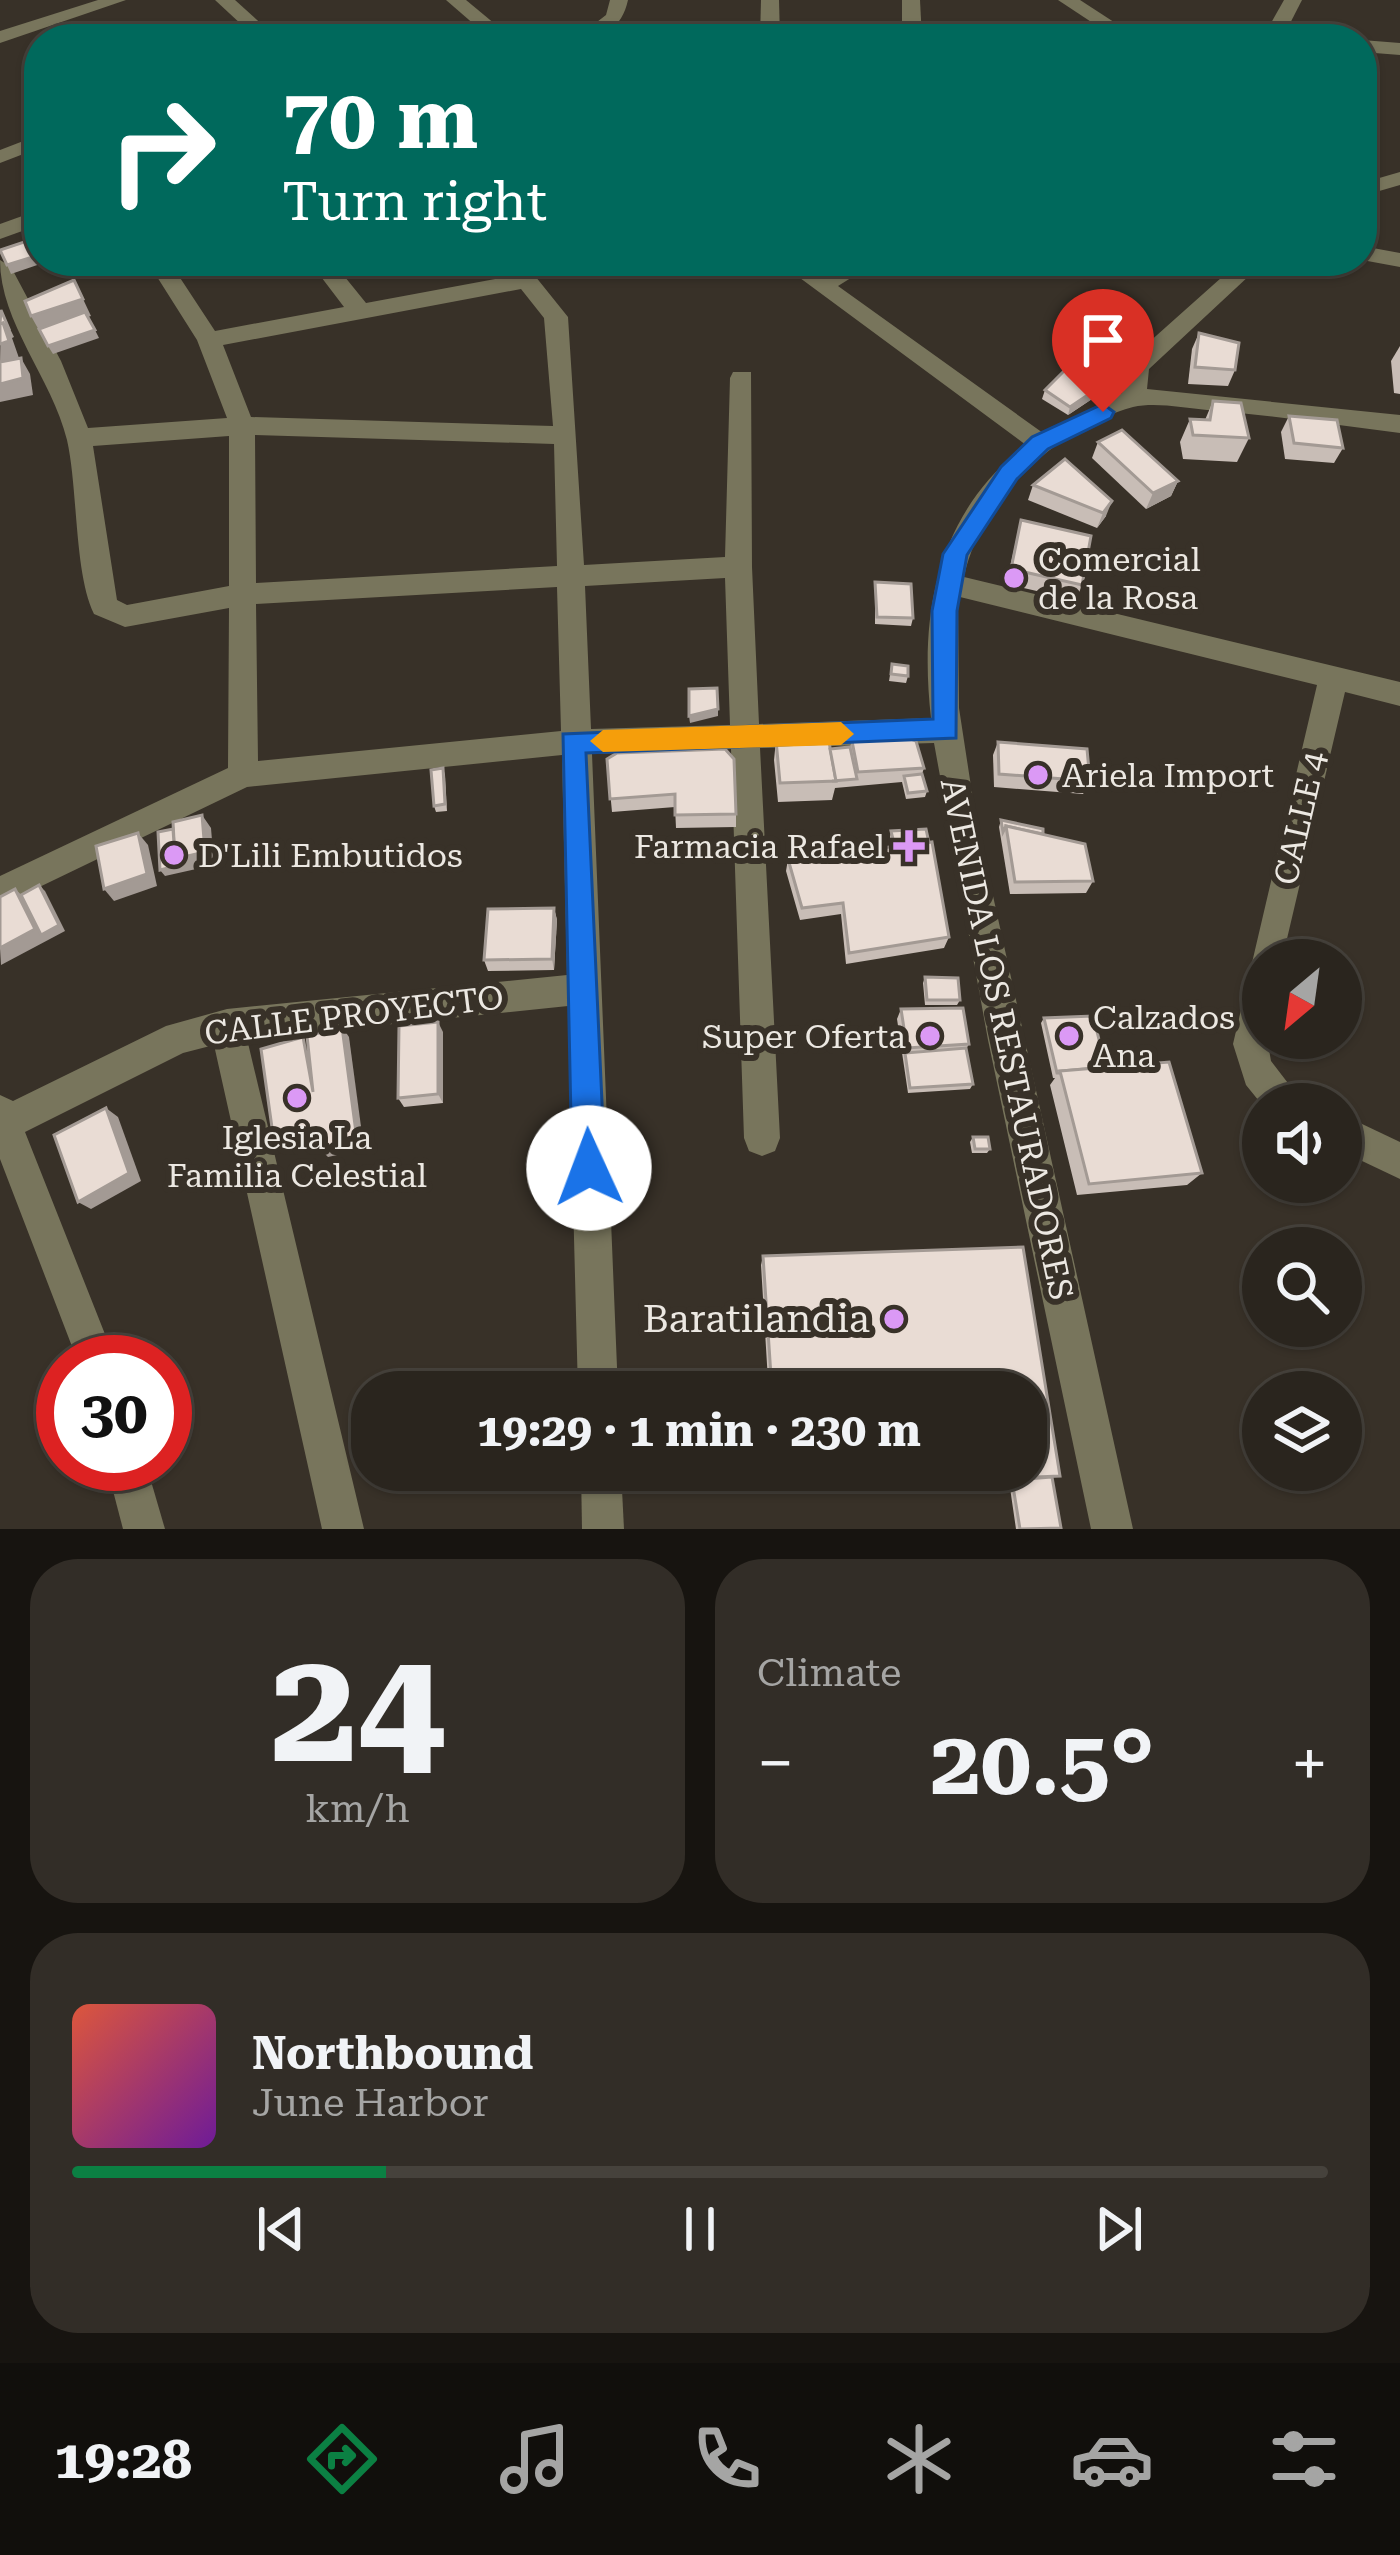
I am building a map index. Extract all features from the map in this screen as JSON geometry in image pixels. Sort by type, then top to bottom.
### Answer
[{"type":"street","points":[[34,0],[53,20]]},
{"type":"street","points":[[41,24],[117,0]]},
{"type":"street","points":[[224,0],[251,24]]},
{"type":"street","points":[[455,0],[484,24]]},
{"type":"street","points":[[1066,0],[1105,24]]},
{"type":"street","points":[[0,266],[49,361],[79,438],[104,606],[125,616],[245,595],[738,567]]},
{"type":"street","points":[[168,276],[209,340],[242,426],[244,775]]},
{"type":"street","points":[[332,276],[359,310]]},
{"type":"street","points":[[209,340],[497,276]]},
{"type":"street","points":[[525,276],[556,317],[566,435],[573,576],[572,742],[597,1371]]},
{"type":"street","points":[[809,276],[1040,443]]},
{"type":"street","points":[[821,285],[838,276]]},
{"type":"street","points":[[1237,276],[1137,365],[1134,397],[1400,424]]},
{"type":"street","points":[[742,378],[738,567],[749,737],[762,1138]]},
{"type":"street","name":"AVENIDA LOS RESTAURADORES","points":[[1112,1529],[1031,1168],[947,730],[948,584],[955,554],[986,505],[1040,443],[1134,397]]},
{"type":"street","points":[[79,438],[242,426],[566,435]]},
{"type":"street","points":[[948,584],[1400,694]]},
{"type":"street","name":"CALLE 4","points":[[1271,939],[1334,676]]},
{"type":"street","points":[[0,892],[244,775],[572,742],[947,730]]},
{"type":"street","name":"CALLE PROYECTO","points":[[2,1119],[178,1038],[227,1025],[582,989]]},
{"type":"street","points":[[227,1025],[343,1529]]},
{"type":"street","points":[[2,1119],[86,1335]]},
{"type":"street","points":[[1362,1142],[1400,1161]]},
{"type":"street","points":[[133,1491],[143,1529]]},
{"type":"street","points":[[602,1491],[603,1529]]},
{"type":"building","points":[[24,242],[24,260],[7,265],[0,250]]},
{"type":"building","points":[[74,280],[83,299],[31,316],[25,301]]},
{"type":"building","points":[[85,312],[95,330],[48,346],[39,329]]},
{"type":"building","points":[[0,324],[9,341],[0,344]]},
{"type":"building","points":[[1199,333],[1239,343],[1235,370],[1195,367]]},
{"type":"building","points":[[21,358],[23,378],[0,384],[0,362]]},
{"type":"building","points":[[1073,362],[1110,380],[1070,407],[1045,390]]},
{"type":"building","points":[[1213,401],[1241,403],[1249,438],[1193,435],[1190,419],[1210,420]]},
{"type":"building","points":[[1289,416],[1337,420],[1343,448],[1294,443]]},
{"type":"building","points":[[1122,430],[1178,481],[1153,493],[1098,442]]},
{"type":"building","points":[[1065,459],[1112,501],[1103,513],[1033,485]]},
{"type":"building","points":[[1021,520],[1091,536],[1082,585],[1011,569]]},
{"type":"building","points":[[875,582],[911,584],[913,618],[877,617]]},
{"type":"building","points":[[892,664],[908,666],[908,676],[891,674]]},
{"type":"building","points":[[717,688],[718,709],[689,716],[689,689]]},
{"type":"building","points":[[828,736],[836,781],[780,783],[776,740]]},
{"type":"building","points":[[906,737],[916,741],[924,768],[858,772],[852,741]]},
{"type":"building","points":[[998,742],[1087,749],[1090,781],[999,774]]},
{"type":"building","points":[[850,747],[857,779],[836,781],[830,749]]},
{"type":"building","points":[[725,749],[734,759],[736,814],[675,815],[675,794],[610,799],[607,759],[617,753]]},
{"type":"building","points":[[443,768],[445,804],[434,806],[431,770]]},
{"type":"building","points":[[922,774],[927,791],[908,793],[904,776]]},
{"type":"building","points":[[202,815],[205,852],[175,859],[173,822]]},
{"type":"building","points":[[1001,820],[1043,829],[1043,834],[1006,826],[1003,832]]},
{"type":"building","points":[[1006,826],[1085,844],[1093,881],[1015,882]]},
{"type":"building","points":[[173,829],[175,859],[180,865],[160,870],[158,832]]},
{"type":"building","points":[[926,829],[929,843],[895,847],[891,831]]},
{"type":"building","points":[[138,833],[147,874],[104,889],[96,846]]},
{"type":"building","points":[[932,842],[949,937],[849,953],[843,903],[802,908],[788,859]]},
{"type":"building","points":[[39,885],[59,925],[41,935],[21,895]]},
{"type":"building","points":[[15,889],[35,929],[0,948],[0,897]]},
{"type":"building","points":[[554,908],[552,959],[484,960],[488,909]]},
{"type":"building","points":[[925,977],[958,978],[960,1000],[927,1000]]},
{"type":"building","name":"Super Oferta","points":[[963,1008],[969,1044],[907,1048],[901,1009]]},
{"type":"building","points":[[1093,1016],[1106,1067],[1057,1073],[1044,1018]]},
{"type":"building","points":[[438,1022],[438,1094],[398,1098],[399,1026]]},
{"type":"building","points":[[342,1027],[357,1140],[320,1149],[318,1129],[274,1142],[261,1049],[303,1037],[313,1092],[307,1036]]},
{"type":"building","points":[[966,1048],[973,1084],[910,1088],[905,1053]]},
{"type":"building","points":[[1169,1062],[1202,1173],[1089,1184],[1060,1071]]},
{"type":"building","points":[[106,1108],[129,1173],[78,1202],[54,1135]]},
{"type":"building","points":[[973,1137],[988,1137],[990,1149],[975,1149]]},
{"type":"building","name":"Baratilandia","points":[[1023,1247],[1043,1371],[771,1371],[763,1256]]},
{"type":"building","name":"Baratilandia","points":[[1047,1396],[1060,1476],[1047,1476]]},
{"type":"building","points":[[1047,1477],[1052,1477],[1061,1528],[1020,1529],[1014,1491],[1047,1491]]},
{"type":"slow traffic","points":[[603,741],[841,734]]},
{"type":"place","name":"Comercial de la Rosa","points":[[1014,578]]},
{"type":"place","name":"Ariela Import","points":[[1038,775]]},
{"type":"place","name":"Farmacia Rafael","points":[[909,846]]},
{"type":"place","name":"D'Lili Embutidos","points":[[174,855]]},
{"type":"place","name":"Super Oferta","points":[[930,1036]]},
{"type":"place","name":"Calzados Ana","points":[[1069,1036]]},
{"type":"place","name":"Iglesia La Familia Celestial","points":[[297,1098]]},
{"type":"place","name":"Baratilandia","points":[[894,1319]]},
{"type":"route","points":[[589,1168],[572,742],[947,730],[945,611],[955,554],[1009,473],[1040,443],[1103,412]]}]
